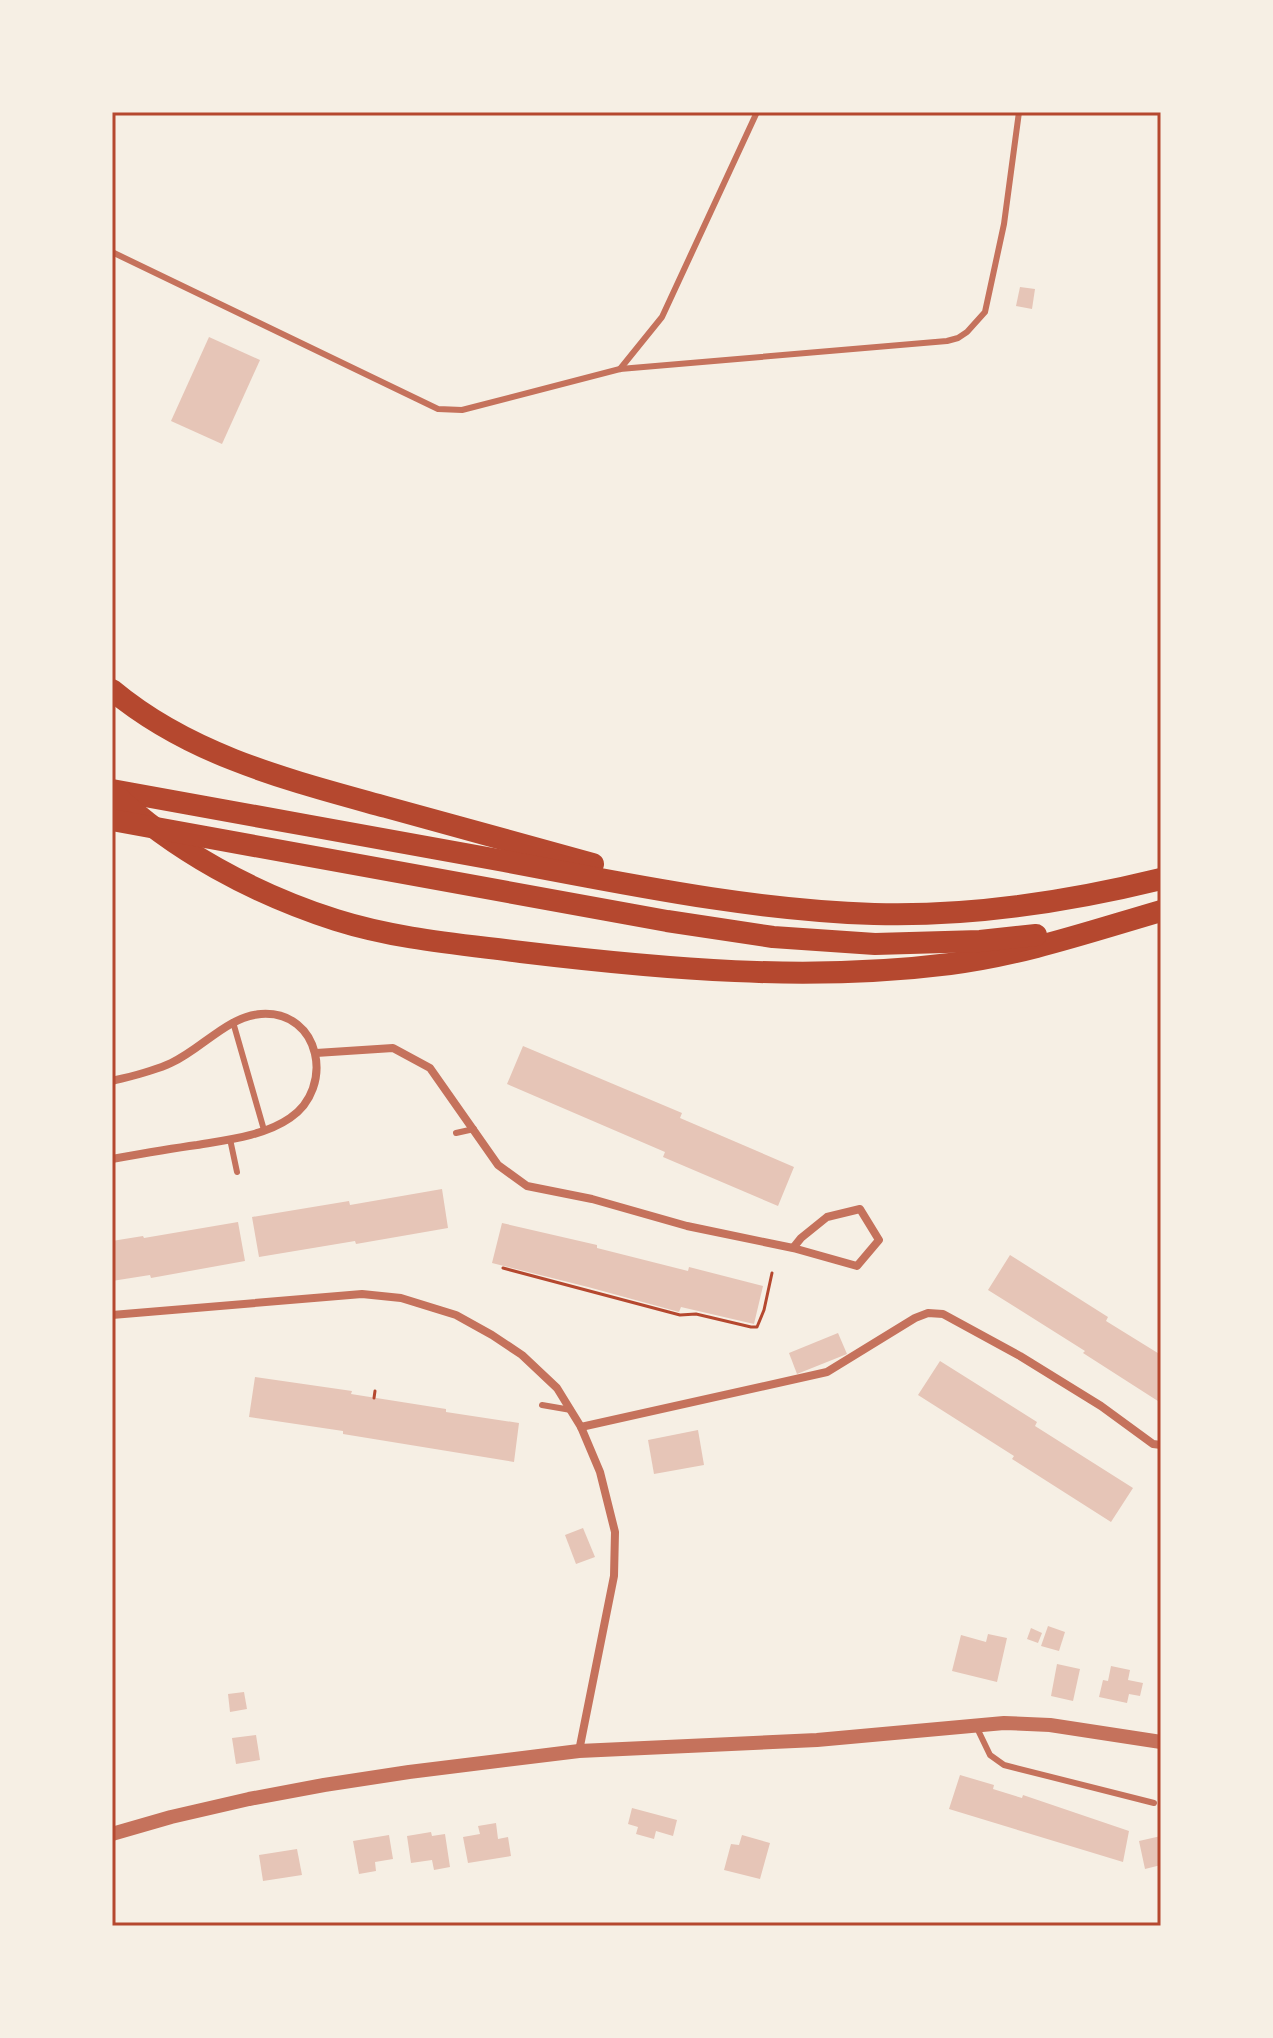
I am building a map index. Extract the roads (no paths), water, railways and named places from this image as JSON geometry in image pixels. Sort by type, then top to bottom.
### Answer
[{"type":"highway","points":[[112,690],[176,733],[259,771],[725,901]]},
{"type":"highway","points":[[112,791],[725,901],[825,912],[927,914],[1029,906],[1161,879]]},
{"type":"highway","points":[[112,791],[165,835],[207,862],[297,907],[380,932],[609,962],[719,971],[846,972],[951,964],[1043,945],[1161,911]]},
{"type":"highway","points":[[112,820],[681,923],[810,940],[875,944],[980,941],[1086,928],[1161,911]]},
{"type":"street","points":[[112,1081],[171,1063],[233,1022],[265,1014],[280,1016],[293,1023],[309,1036],[316,1053],[314,1087],[307,1103],[290,1118],[264,1130],[230,1139],[112,1159]]},
{"type":"street","points":[[316,1053],[393,1048],[430,1068],[498,1165],[527,1186],[592,1199],[687,1226],[793,1248],[857,1266],[879,1240],[860,1209],[827,1217],[793,1248]]},
{"type":"street","points":[[112,1315],[362,1294],[401,1298],[456,1315],[522,1355],[557,1388],[581,1427],[600,1472],[615,1532],[614,1576],[579,1751]]},
{"type":"street","points":[[581,1427],[827,1372],[928,1313],[943,1314],[1020,1356],[1101,1406],[1153,1444],[1161,1445]]},
{"type":"street","points":[[112,1834],[171,1817],[324,1785],[579,1751],[817,1740],[1004,1723],[1050,1725],[1161,1742]]},
{"type":"lane","points":[[620,369],[662,317],[757,112]]},
{"type":"lane","points":[[112,252],[438,409],[462,410],[620,369],[947,341],[958,338],[982,317],[987,306],[1004,224],[1019,112]]},
{"type":"lane","points":[[233,1022],[264,1130]]},
{"type":"lane","points":[[456,1133],[474,1129]]},
{"type":"lane","points":[[230,1139],[237,1172]]},
{"type":"lane","points":[[542,1405],[571,1410]]},
{"type":"lane","points":[[976,1725],[990,1755],[1004,1765],[1154,1803]]}]
